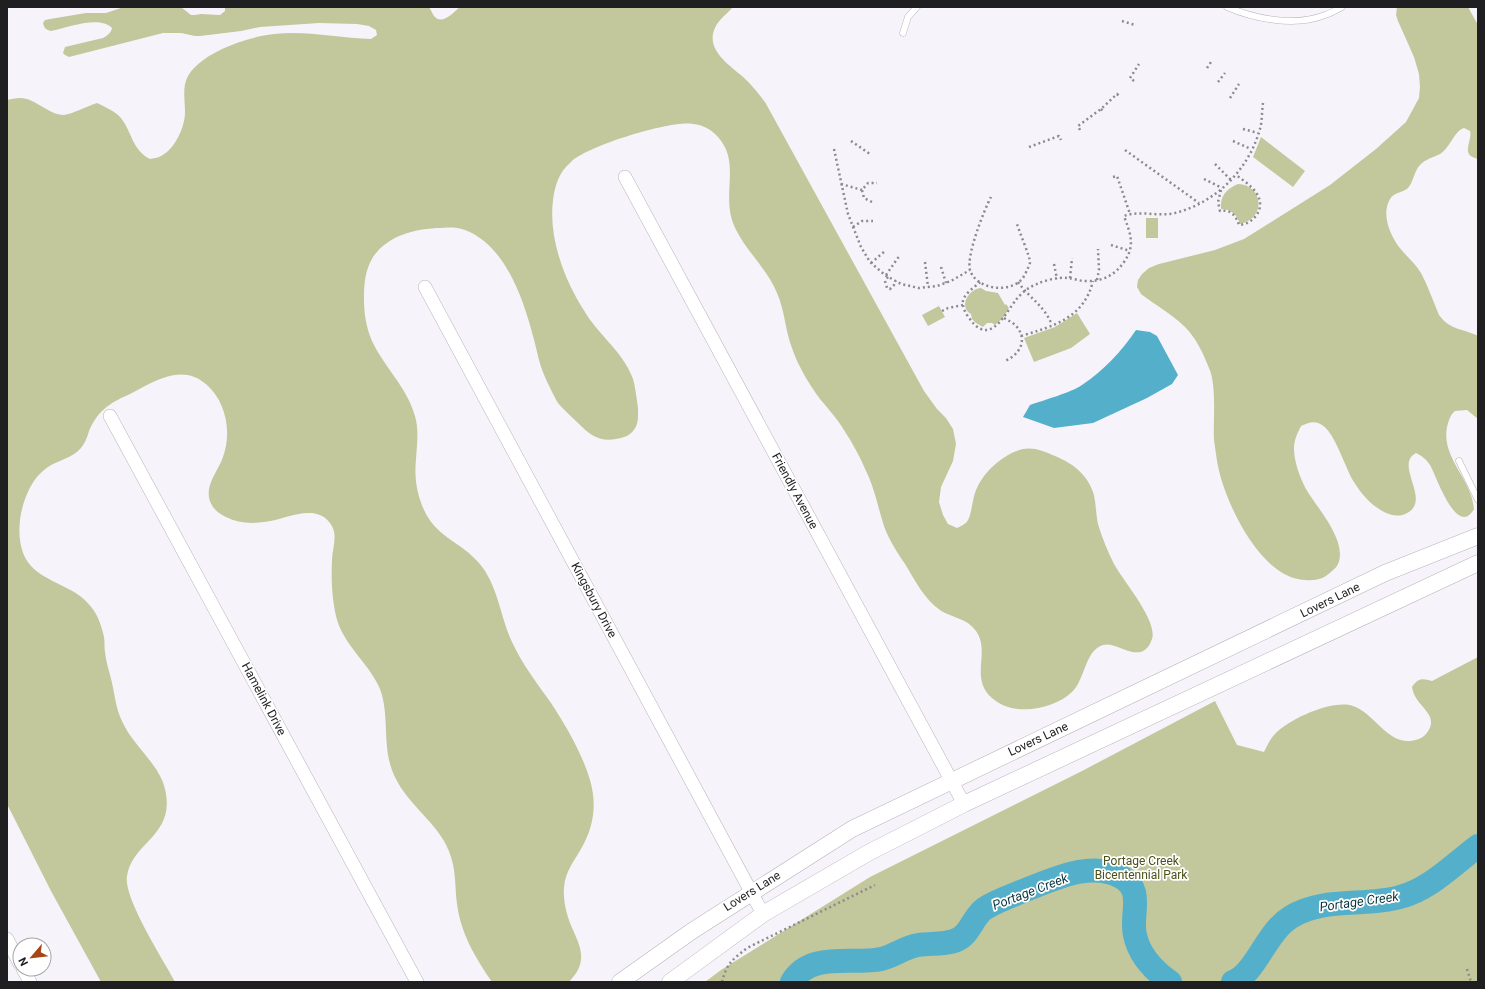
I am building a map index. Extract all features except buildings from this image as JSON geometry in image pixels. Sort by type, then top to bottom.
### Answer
[{"type":"street","name":"Friendly Avenue","points":[[626,177],[964,804]]},
{"type":"street","name":"Kingsbury Drive","points":[[425,287],[763,914]]},
{"type":"street","name":"Hamelink Drive","points":[[110,416],[417,982]]},
{"type":"street","name":"Lovers Lane","points":[[620,982],[692,930],[852,829],[951,780],[1385,574],[1478,536]]},
{"type":"street","points":[[670,982],[763,914],[868,853],[964,804],[1478,563]]},
{"type":"street","points":[[7,939],[12,949]]},
{"type":"lane","points":[[903,33],[908,17],[917,7]]},
{"type":"lane","points":[[1227,7],[1245,15],[1272,20],[1302,20],[1324,16],[1342,7]]},
{"type":"lane","points":[[1459,461],[1478,500]]},
{"type":"path","points":[[1122,21],[1136,25]]},
{"type":"path","points":[[1207,68],[1211,62]]},
{"type":"path","points":[[1134,80],[1130,78],[1138,64]]},
{"type":"path","points":[[1218,82],[1225,73]]},
{"type":"path","points":[[1230,98],[1239,84]]},
{"type":"path","points":[[1080,130],[1078,126],[1101,109],[1117,94],[1120,97]]},
{"type":"path","points":[[980,282],[962,299],[963,306],[970,320],[977,327],[985,330],[996,326],[1004,318],[1016,300],[1025,291],[1037,284],[1057,279],[1070,278],[1085,281],[1108,277],[1119,269],[1130,251],[1132,237],[1124,216],[1130,214],[1174,213],[1199,203],[1231,180],[1242,167],[1251,150],[1261,125],[1263,103]]},
{"type":"path","points":[[1101,109],[1104,112]]},
{"type":"path","points":[[1242,128],[1258,133]]},
{"type":"path","points":[[1029,147],[1044,143],[1059,136],[1061,140]]},
{"type":"path","points":[[851,141],[870,154]]},
{"type":"path","points":[[1233,141],[1251,150]]},
{"type":"path","points":[[834,150],[848,214],[861,247],[871,263],[887,276],[901,284],[919,288],[946,283],[970,270]]},
{"type":"path","points":[[1124,150],[1199,203]]},
{"type":"path","points":[[1215,164],[1231,180]]},
{"type":"path","points":[[1221,188],[1218,202],[1220,210],[1229,211],[1233,214],[1239,225],[1250,222],[1255,218],[1259,213],[1260,206],[1258,194],[1253,188],[1236,175]]},
{"type":"path","points":[[1114,177],[1117,176],[1130,214]]},
{"type":"path","points":[[1204,179],[1221,188]]},
{"type":"path","points":[[862,190],[868,183],[877,183]]},
{"type":"path","points":[[841,184],[862,190]]},
{"type":"path","points":[[862,190],[864,198],[872,202]]},
{"type":"path","points":[[991,197],[983,212],[971,252],[970,270],[984,285],[998,288],[1010,287],[1020,281],[1026,272],[1030,262],[1017,224]]},
{"type":"path","points":[[853,227],[862,221],[873,221]]},
{"type":"path","points":[[1111,245],[1130,251]]},
{"type":"path","points":[[1021,336],[1052,325],[1071,316],[1082,306],[1090,294],[1099,270],[1098,249]]},
{"type":"path","points":[[871,263],[885,251]]},
{"type":"path","points":[[896,281],[892,288],[887,288],[885,281],[900,255]]},
{"type":"path","points":[[1070,278],[1072,258]]},
{"type":"path","points":[[925,262],[928,287]]},
{"type":"path","points":[[1054,264],[1057,279]]},
{"type":"path","points":[[942,267],[946,283]]},
{"type":"path","points":[[1018,282],[1043,308],[1052,325]]},
{"type":"path","points":[[942,311],[948,308],[963,306]]},
{"type":"path","points":[[1004,318],[1017,327],[1022,342],[1021,349],[1016,355],[1006,361]]},
{"type":"path","points":[[722,982],[726,968],[734,958],[747,948],[875,885]]},
{"type":"path","points":[[1467,968],[1471,982]]},
{"type":"green space","points":[[124,7],[181,7],[191,15],[220,15],[225,11],[225,7],[429,7],[434,16],[441,20],[451,15],[460,7],[733,7],[716,25],[713,43],[716,50],[725,62],[748,82],[765,102],[924,391],[953,429],[956,444],[953,461],[941,487],[939,502],[943,515],[948,524],[957,528],[966,523],[970,515],[975,493],[981,480],[990,469],[1008,455],[1020,450],[1035,449],[1055,456],[1068,463],[1079,471],[1088,482],[1094,495],[1098,524],[1107,550],[1150,622],[1152,639],[1148,647],[1142,651],[1136,652],[1109,644],[1097,648],[1092,653],[1080,680],[1072,692],[1064,698],[1044,707],[1033,709],[1011,708],[992,698],[985,690],[982,682],[982,648],[976,631],[968,623],[940,610],[929,601],[920,589],[888,536],[872,485],[850,439],[804,375],[794,355],[777,293],[767,274],[741,239],[732,220],[729,198],[730,166],[725,146],[710,130],[703,126],[693,124],[667,126],[611,142],[580,156],[563,170],[556,184],[552,212],[554,237],[557,250],[570,286],[596,328],[625,363],[633,379],[638,408],[638,419],[635,428],[628,435],[622,438],[610,440],[595,437],[582,427],[558,403],[543,372],[529,321],[518,290],[501,260],[479,237],[457,228],[418,230],[401,235],[386,244],[373,257],[367,272],[364,288],[365,315],[372,341],[407,396],[415,416],[417,432],[415,466],[416,480],[418,494],[426,514],[437,529],[472,556],[485,572],[495,591],[508,632],[516,650],[568,730],[587,770],[592,789],[594,807],[593,815],[589,832],[568,872],[564,888],[564,899],[567,915],[581,954],[578,970],[569,982],[492,982],[465,935],[457,904],[454,869],[447,846],[434,827],[403,791],[392,770],[387,747],[385,712],[380,689],[376,680],[347,640],[338,623],[334,608],[332,584],[332,556],[335,537],[333,528],[324,517],[316,514],[299,514],[272,521],[249,523],[231,519],[222,515],[216,510],[210,500],[209,488],[226,447],[226,418],[219,400],[207,385],[197,378],[188,375],[178,375],[168,376],[157,380],[115,401],[104,409],[92,424],[85,442],[80,449],[74,454],[52,464],[36,479],[23,504],[20,518],[19,533],[21,547],[26,559],[34,569],[48,579],[72,591],[86,601],[96,614],[104,637],[106,660],[120,716],[133,739],[159,774],[166,794],[167,808],[164,820],[158,830],[136,855],[130,865],[127,876],[127,886],[131,899],[145,929],[175,982],[101,982],[51,891],[7,804],[7,100],[18,98],[26,99],[53,112],[64,115],[76,112],[97,103],[113,111],[121,118],[139,151],[150,159],[160,157],[175,143],[185,118],[184,89],[186,80],[194,68],[211,55],[242,41],[275,34],[302,33],[371,39],[377,35],[376,30],[369,26],[357,24],[319,23],[260,27],[200,36],[181,33],[163,33],[69,57],[63,53],[65,47],[103,38],[109,34],[112,28],[106,24],[91,22],[51,31],[44,26],[43,23],[45,20],[50,19],[86,13],[106,13]]},
{"type":"green space","points":[[1397,7],[1468,7],[1478,25],[1478,159],[1469,154],[1468,147],[1470,131],[1464,128],[1457,132],[1447,148],[1440,154],[1425,161],[1419,166],[1408,188],[1394,195],[1390,199],[1386,211],[1388,224],[1393,237],[1399,247],[1421,273],[1439,315],[1452,327],[1478,336],[1478,419],[1467,410],[1455,411],[1448,422],[1446,438],[1452,459],[1472,498],[1474,509],[1467,516],[1461,516],[1454,511],[1442,491],[1430,465],[1424,458],[1416,453],[1410,459],[1409,466],[1416,501],[1413,508],[1405,514],[1400,515],[1391,515],[1384,512],[1371,503],[1357,487],[1339,449],[1324,426],[1314,422],[1301,426],[1294,446],[1294,454],[1298,469],[1306,489],[1324,515],[1335,535],[1339,545],[1340,555],[1337,566],[1329,574],[1316,580],[1305,580],[1289,576],[1273,566],[1259,552],[1246,534],[1227,495],[1217,461],[1214,440],[1213,384],[1207,362],[1189,331],[1175,318],[1141,294],[1137,287],[1138,280],[1149,268],[1159,264],[1215,250],[1244,239],[1330,185],[1376,149],[1406,122],[1419,98],[1419,74],[1414,57],[1396,15]]},
{"type":"green space","points":[[1261,137],[1305,171],[1293,187],[1253,157]]},
{"type":"green space","points":[[1238,184],[1246,185],[1252,189],[1257,195],[1258,202],[1258,209],[1255,215],[1249,221],[1240,224],[1233,213],[1228,210],[1221,209],[1223,197],[1227,191]]},
{"type":"green space","points":[[1146,218],[1158,218],[1158,238],[1146,238]]},
{"type":"green space","points":[[981,288],[986,291],[998,293],[1005,305],[1006,304],[1009,308],[1003,318],[995,325],[992,323],[987,323],[983,327],[976,323],[965,307],[965,303],[969,295],[973,291]]},
{"type":"green space","points":[[939,306],[945,317],[928,326],[922,315]]},
{"type":"green space","points":[[1077,313],[1090,334],[1071,348],[1034,362],[1024,338],[1055,327]]},
{"type":"green space","name":"Portage Creek Bicentennial Park","points":[[1478,657],[1478,982],[705,982],[721,970],[870,877],[1082,771],[1215,701],[1237,745],[1264,752],[1273,736],[1290,722],[1312,712],[1334,705],[1353,706],[1362,710],[1392,736],[1401,740],[1410,741],[1424,736],[1431,725],[1429,715],[1413,693],[1412,687],[1414,684],[1420,680],[1426,679],[1432,681]]},
{"type":"water","points":[[1136,330],[1150,332],[1157,336],[1178,375],[1172,384],[1147,398],[1093,423],[1054,428],[1023,417],[1030,405],[1071,391],[1090,379],[1112,360]]},
{"type":"waterway","name":"Portage Creek","points":[[1233,982],[1248,970],[1275,932],[1291,917],[1316,907],[1386,900],[1411,893],[1432,882],[1478,846]]},
{"type":"waterway","name":"Portage Creek","points":[[792,982],[800,972],[809,966],[820,963],[832,961],[881,959],[913,946],[954,941],[964,935],[976,917],[984,909],[1003,899],[1059,877],[1084,871],[1097,870],[1109,872],[1121,877],[1128,882],[1133,889],[1135,896],[1134,927],[1137,942],[1148,962],[1170,982]]}]
